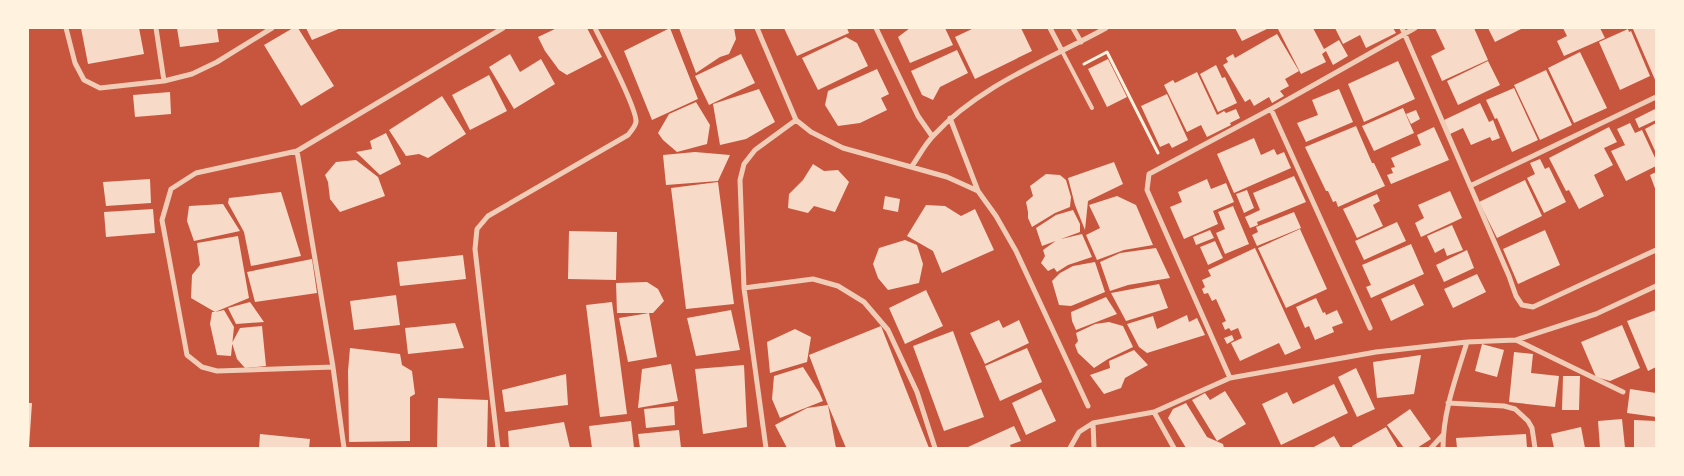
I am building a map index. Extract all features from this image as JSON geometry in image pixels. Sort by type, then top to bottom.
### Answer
[{"type":"street","points":[[66,28],[75,63],[84,80],[100,88],[164,81],[192,74],[217,62],[272,28]]},
{"type":"street","points":[[156,28],[164,81]]},
{"type":"street","points":[[332,367],[217,371],[202,367],[187,355],[162,220],[171,189],[196,173],[297,151],[503,28]]},
{"type":"street","points":[[498,448],[475,249],[477,230],[488,216],[628,135],[634,129],[636,121],[632,105],[595,28]]},
{"type":"street","points":[[757,28],[796,120],[811,132],[843,148],[947,177],[978,191]]},
{"type":"street","points":[[876,28],[918,116],[932,136]]},
{"type":"street","points":[[1050,28],[1062,51]]},
{"type":"street","points":[[1073,28],[1081,42]]},
{"type":"street","points":[[912,166],[932,136],[959,110],[1010,78],[1106,28]]},
{"type":"street","points":[[1402,28],[1516,296],[1522,305],[1534,307],[1656,250]]},
{"type":"street","points":[[1230,378],[1147,190],[1149,174],[1271,109],[1415,28]]},
{"type":"street","points":[[1470,186],[1656,97]]},
{"type":"street","points":[[1271,109],[1370,328]]},
{"type":"street","points":[[950,118],[978,191],[996,216],[1016,251],[1088,406]]},
{"type":"street","points":[[766,448],[744,288],[740,180],[744,164],[755,150],[796,120]]},
{"type":"street","points":[[297,151],[344,448]]},
{"type":"street","points":[[744,288],[813,279],[838,286],[864,302],[888,330],[918,392],[935,448]]},
{"type":"street","points":[[1070,448],[1079,432],[1093,423],[1154,412],[1230,378],[1376,352],[1467,342],[1516,340],[1596,314],[1656,286]]},
{"type":"street","points":[[1516,340],[1623,392]]},
{"type":"street","points":[[1443,448],[1448,403],[1467,342]]},
{"type":"street","points":[[1448,403],[1504,406],[1515,409],[1528,421],[1532,428],[1535,448]]},
{"type":"street","points":[[1154,412],[1174,448]]},
{"type":"street","points":[[1093,423],[1094,448]]},
{"type":"street","points":[[1431,448],[1443,435]]},
{"type":"lane","points":[[1062,51],[1092,108]]},
{"type":"path","points":[[1094,60],[1107,52],[1160,155],[1144,163],[1149,174]]},
{"type":"building","points":[[81,28],[139,28],[144,54],[88,64]]},
{"type":"building","points":[[177,28],[217,28],[219,42],[180,47]]},
{"type":"building","points":[[293,28],[298,28],[334,86],[301,106],[264,45]]},
{"type":"building","points":[[306,28],[341,28],[312,40]]},
{"type":"building","points":[[557,28],[587,28],[602,57],[567,75],[559,70],[545,51],[538,37]]},
{"type":"building","points":[[670,28],[698,99],[652,120],[624,51]]},
{"type":"building","points":[[679,28],[734,28],[736,39],[729,54],[720,57],[696,73]]},
{"type":"building","points":[[784,28],[847,28],[849,33],[797,56]]},
{"type":"building","points":[[910,28],[945,28],[953,45],[910,63],[898,37]]},
{"type":"building","points":[[974,28],[1021,28],[1032,51],[975,79],[955,37]]},
{"type":"building","points":[[1235,28],[1269,28],[1242,41]]},
{"type":"building","points":[[1313,28],[1324,49],[1339,40],[1348,56],[1333,65],[1326,51],[1322,54],[1326,62],[1301,74],[1278,29]]},
{"type":"building","points":[[1335,28],[1393,28],[1396,33],[1366,48],[1360,35],[1343,44]]},
{"type":"building","points":[[1435,28],[1474,28],[1488,60],[1442,81],[1431,56],[1445,49]]},
{"type":"building","points":[[1488,28],[1523,28],[1495,42]]},
{"type":"building","points":[[1563,28],[1600,28],[1605,38],[1564,56],[1557,41],[1567,36]]},
{"type":"building","points":[[1656,28],[1656,82],[1633,29]]},
{"type":"building","points":[[1628,29],[1629,32],[1631,31],[1650,76],[1620,90],[1599,42]]},
{"type":"building","points":[[1277,34],[1299,71],[1285,79],[1289,86],[1280,91],[1284,96],[1272,103],[1269,97],[1254,106],[1250,99],[1245,102],[1223,65],[1228,62],[1226,58],[1233,54],[1235,58]]},
{"type":"building","points":[[846,37],[857,43],[868,66],[818,90],[802,58]]},
{"type":"building","points":[[957,50],[968,73],[940,87],[933,100],[922,95],[911,71]]},
{"type":"building","points":[[1580,52],[1607,108],[1574,123],[1548,68]]},
{"type":"building","points":[[510,54],[520,72],[541,59],[555,84],[514,109],[489,67]]},
{"type":"building","points":[[741,54],[755,83],[709,105],[695,76]]},
{"type":"building","points":[[1108,59],[1127,97],[1107,107],[1088,69]]},
{"type":"building","points":[[1398,61],[1415,99],[1364,122],[1348,84]]},
{"type":"building","points":[[1488,61],[1500,85],[1458,105],[1447,81]]},
{"type":"building","points":[[1216,65],[1222,78],[1225,77],[1237,103],[1218,112],[1200,74]]},
{"type":"building","points":[[877,69],[889,94],[881,98],[887,110],[860,123],[838,126],[825,105],[828,91]]},
{"type":"building","points":[[1546,70],[1572,125],[1540,140],[1514,85]]},
{"type":"building","points":[[1197,72],[1217,115],[1224,111],[1226,113],[1236,109],[1240,118],[1230,123],[1231,125],[1207,137],[1201,125],[1187,132],[1164,85],[1173,80],[1175,83]]},
{"type":"building","points":[[489,75],[507,111],[470,130],[452,95]]},
{"type":"building","points":[[1514,88],[1538,140],[1512,152],[1497,118],[1495,119],[1486,100]]},
{"type":"building","points":[[759,89],[775,122],[746,139],[720,145],[713,104]]},
{"type":"building","points":[[1339,89],[1353,122],[1306,142],[1297,123],[1318,115],[1312,100]]},
{"type":"building","points":[[170,92],[171,114],[135,117],[133,95]]},
{"type":"building","points":[[1167,94],[1188,140],[1172,148],[1169,143],[1160,147],[1141,106]]},
{"type":"building","points":[[442,96],[466,134],[428,158],[419,154],[406,156],[389,130]]},
{"type":"building","points":[[696,102],[710,125],[707,144],[677,152],[658,133],[669,114]]},
{"type":"building","points":[[1480,103],[1489,122],[1493,120],[1500,138],[1492,141],[1490,137],[1471,145],[1463,128],[1450,134],[1444,120]]},
{"type":"building","points":[[1403,108],[1414,133],[1374,151],[1362,126]]},
{"type":"building","points":[[1655,109],[1656,120],[1639,128],[1635,119]]},
{"type":"building","points":[[1416,110],[1420,119],[1411,124],[1406,114]]},
{"type":"building","points":[[1630,123],[1635,133],[1642,130],[1656,160],[1656,166],[1626,181],[1611,151],[1625,145],[1617,129]]},
{"type":"building","points":[[1656,123],[1656,153],[1645,129]]},
{"type":"building","points":[[1356,126],[1372,163],[1374,163],[1385,186],[1338,207],[1336,201],[1333,202],[1328,191],[1326,191],[1305,147]]},
{"type":"building","points":[[1434,127],[1449,160],[1391,184],[1387,175],[1393,173],[1391,168],[1395,167],[1391,158],[1421,145],[1417,135]]},
{"type":"building","points":[[1609,127],[1617,142],[1604,148],[1613,165],[1594,175],[1604,196],[1579,209],[1569,190],[1566,191],[1549,158]]},
{"type":"building","points":[[386,133],[401,164],[380,175],[356,152],[372,149],[370,141]]},
{"type":"building","points":[[1254,138],[1261,155],[1274,149],[1277,155],[1284,152],[1291,168],[1234,193],[1217,154]]},
{"type":"building","points":[[695,152],[730,155],[718,181],[666,185],[663,155]]},
{"type":"building","points":[[1540,159],[1545,169],[1549,167],[1566,202],[1544,213],[1527,178],[1535,174],[1530,163]]},
{"type":"building","points":[[356,160],[378,177],[385,196],[340,212],[330,199],[328,182],[325,175],[336,162]]},
{"type":"building","points":[[1114,162],[1123,184],[1088,201],[1085,230],[1075,205],[1068,178]]},
{"type":"building","points":[[813,164],[824,171],[838,170],[849,182],[835,212],[814,206],[808,213],[788,208],[789,194],[803,180]]},
{"type":"building","points":[[1656,172],[1656,191],[1650,175]]},
{"type":"building","points":[[1046,174],[1060,175],[1066,180],[1071,197],[1070,207],[1055,213],[1032,227],[1028,218],[1026,202],[1033,196],[1030,186]]},
{"type":"building","points":[[1294,176],[1306,202],[1257,222],[1258,225],[1250,228],[1245,217],[1260,210],[1253,193]]},
{"type":"building","points":[[150,179],[151,203],[106,206],[103,182]]},
{"type":"building","points":[[1207,179],[1211,189],[1226,183],[1234,202],[1213,211],[1218,224],[1184,239],[1170,207],[1182,202],[1178,192]]},
{"type":"building","points":[[1525,180],[1542,216],[1497,238],[1479,202]]},
{"type":"building","points":[[718,182],[734,304],[686,309],[671,188]]},
{"type":"building","points":[[1247,190],[1254,208],[1244,213],[1236,194]]},
{"type":"building","points":[[1450,191],[1462,218],[1421,237],[1415,223],[1424,218],[1418,205]]},
{"type":"building","points":[[281,192],[301,256],[251,266],[244,232],[228,203],[229,198]]},
{"type":"building","points":[[1377,194],[1380,201],[1373,205],[1383,226],[1357,238],[1343,209]]},
{"type":"building","points":[[885,196],[900,199],[898,212],[883,209]]},
{"type":"building","points":[[1117,196],[1136,205],[1153,245],[1124,250],[1097,260],[1086,235],[1100,228],[1089,205]]},
{"type":"building","points":[[223,204],[240,231],[194,241],[187,221],[189,206]]},
{"type":"building","points":[[926,205],[945,206],[961,216],[975,209],[994,250],[942,273],[933,251],[907,236]]},
{"type":"building","points":[[1233,206],[1249,244],[1225,254],[1216,233],[1225,229],[1218,212]]},
{"type":"building","points":[[153,209],[155,233],[106,237],[104,212]]},
{"type":"building","points":[[1073,210],[1080,224],[1080,232],[1042,246],[1036,228],[1056,215]]},
{"type":"building","points":[[1294,212],[1301,228],[1257,246],[1252,235],[1258,232],[1256,227]]},
{"type":"building","points":[[1397,222],[1406,241],[1364,260],[1355,241]]},
{"type":"building","points":[[1452,225],[1463,250],[1447,256],[1444,248],[1435,253],[1427,236]]},
{"type":"building","points":[[1300,229],[1327,289],[1286,308],[1258,248]]},
{"type":"building","points":[[1210,230],[1214,238],[1196,245],[1193,237]]},
{"type":"building","points":[[1545,230],[1560,265],[1518,284],[1503,249]]},
{"type":"building","points":[[569,231],[617,232],[616,280],[568,279]]},
{"type":"building","points":[[1082,234],[1092,257],[1068,265],[1057,272],[1054,268],[1048,271],[1041,263],[1045,256],[1043,250],[1057,240]]},
{"type":"building","points":[[238,236],[249,298],[215,312],[191,298],[192,275],[200,265],[197,243]]},
{"type":"building","points":[[905,240],[917,245],[923,264],[919,283],[888,290],[878,278],[873,264],[879,248]]},
{"type":"building","points":[[1215,241],[1223,258],[1208,265],[1200,247]]},
{"type":"building","points":[[1411,244],[1424,274],[1371,298],[1366,287],[1371,285],[1362,265]]},
{"type":"building","points":[[1156,248],[1170,278],[1128,285],[1110,291],[1100,262],[1120,253]]},
{"type":"building","points":[[1255,248],[1301,348],[1285,355],[1279,343],[1240,361],[1231,343],[1242,338],[1238,328],[1231,331],[1229,328],[1225,330],[1222,323],[1226,321],[1216,299],[1212,301],[1208,293],[1204,294],[1202,289],[1205,287],[1202,280],[1211,276],[1208,270]]},
{"type":"building","points":[[1467,250],[1474,268],[1444,282],[1436,265]]},
{"type":"building","points":[[463,255],[466,279],[400,286],[397,262]]},
{"type":"building","points":[[312,259],[317,293],[255,302],[247,272]]},
{"type":"building","points":[[1095,262],[1105,292],[1071,306],[1059,305],[1052,281],[1060,273],[1073,266]]},
{"type":"building","points":[[1477,274],[1486,292],[1453,308],[1444,289]]},
{"type":"building","points":[[647,282],[658,289],[664,301],[653,313],[617,313],[616,283]]},
{"type":"building","points":[[1159,284],[1168,308],[1126,321],[1111,293]]},
{"type":"building","points":[[1414,284],[1424,305],[1391,321],[1381,299]]},
{"type":"building","points":[[926,290],[943,326],[905,344],[889,308]]},
{"type":"building","points":[[396,295],[400,325],[354,330],[350,301]]},
{"type":"building","points":[[1106,297],[1117,314],[1076,330],[1071,312]]},
{"type":"building","points":[[1316,298],[1323,313],[1325,312],[1326,315],[1337,310],[1343,323],[1332,327],[1334,332],[1315,340],[1309,326],[1305,328],[1296,307]]},
{"type":"building","points":[[250,302],[264,322],[236,324],[228,308]]},
{"type":"building","points":[[612,302],[627,414],[600,417],[586,305]]},
{"type":"building","points":[[224,310],[234,327],[231,356],[217,355],[210,324],[212,312]]},
{"type":"building","points":[[731,310],[740,350],[696,356],[687,318]]},
{"type":"building","points":[[1656,310],[1656,367],[1648,371],[1627,321]]},
{"type":"building","points":[[649,313],[657,357],[628,362],[619,318]]},
{"type":"building","points":[[1187,315],[1189,322],[1197,318],[1205,335],[1147,353],[1139,347],[1127,324],[1153,316],[1157,329]]},
{"type":"building","points":[[999,320],[1003,328],[1019,320],[1029,343],[985,364],[970,333]]},
{"type":"building","points":[[1109,322],[1123,326],[1133,347],[1094,368],[1078,353],[1075,345],[1078,341],[1076,333],[1095,324]]},
{"type":"building","points":[[455,323],[464,348],[408,354],[405,328]]},
{"type":"building","points":[[1622,325],[1640,368],[1610,381],[1596,377],[1581,342]]},
{"type":"building","points":[[262,326],[266,366],[245,368],[237,359],[232,343],[240,328]]},
{"type":"building","points":[[881,326],[929,448],[846,448],[828,405],[809,355]]},
{"type":"building","points":[[795,329],[811,337],[807,362],[770,373],[767,342]]},
{"type":"building","points":[[953,331],[984,417],[944,431],[913,346]]},
{"type":"building","points":[[1232,335],[1234,340],[1227,344],[1224,338]]},
{"type":"building","points":[[1482,344],[1504,350],[1497,377],[1475,371]]},
{"type":"building","points":[[350,348],[400,354],[402,365],[412,371],[415,394],[410,397],[410,441],[349,442],[348,371]]},
{"type":"building","points":[[1027,348],[1042,382],[1000,401],[985,366]]},
{"type":"building","points":[[1134,350],[1148,365],[1125,378],[1121,388],[1104,394],[1090,375],[1110,368],[1109,361]]},
{"type":"building","points":[[1514,352],[1533,354],[1531,373],[1559,376],[1555,407],[1509,402]]},
{"type":"building","points":[[1421,355],[1414,394],[1377,398],[1373,362]]},
{"type":"building","points":[[671,364],[678,401],[638,408],[642,369]]},
{"type":"building","points":[[744,365],[747,427],[703,434],[695,369]]},
{"type":"building","points":[[803,367],[823,401],[780,418],[772,399],[774,376]]},
{"type":"building","points":[[1356,368],[1375,409],[1357,417],[1338,377]]},
{"type":"building","points":[[566,374],[568,405],[505,412],[502,390]]},
{"type":"building","points":[[1563,376],[1580,376],[1579,410],[1562,410]]},
{"type":"building","points":[[1334,384],[1348,413],[1281,445],[1262,404],[1287,392],[1293,404]]},
{"type":"building","points":[[1041,389],[1056,421],[1026,435],[1012,403]]},
{"type":"building","points":[[1630,389],[1656,393],[1656,417],[1627,413]]},
{"type":"building","points":[[1225,391],[1246,424],[1217,441],[1192,400],[1205,393],[1210,400]]},
{"type":"building","points":[[438,398],[488,400],[487,448],[437,448]]},
{"type":"building","points":[[28,403],[32,403],[29,448],[28,448]]},
{"type":"building","points":[[1186,403],[1207,437],[1223,444],[1224,448],[1186,448],[1168,418],[1173,409]]},
{"type":"building","points":[[828,405],[836,448],[787,448],[775,425],[807,408]]},
{"type":"building","points":[[674,406],[675,425],[646,428],[644,409]]},
{"type":"building","points":[[1410,409],[1431,439],[1417,448],[1404,448],[1387,425]]},
{"type":"building","points":[[1622,419],[1625,448],[1600,448],[1598,421]]},
{"type":"building","points":[[1634,420],[1656,421],[1656,448],[1634,448]]},
{"type":"building","points":[[631,421],[634,448],[592,448],[589,426]]},
{"type":"building","points":[[564,422],[570,448],[509,448],[508,431]]},
{"type":"building","points":[[1014,426],[1021,441],[1010,445],[1011,448],[968,448],[968,447]]},
{"type":"building","points":[[1386,427],[1398,448],[1353,448],[1352,446]]},
{"type":"building","points":[[1581,427],[1585,448],[1554,448],[1551,434]]},
{"type":"building","points":[[679,430],[681,448],[640,448],[638,434]]},
{"type":"building","points":[[260,434],[310,439],[309,448],[259,448]]},
{"type":"building","points":[[1526,434],[1527,448],[1457,448],[1456,438]]},
{"type":"building","points":[[1334,436],[1341,448],[1312,448]]}]
